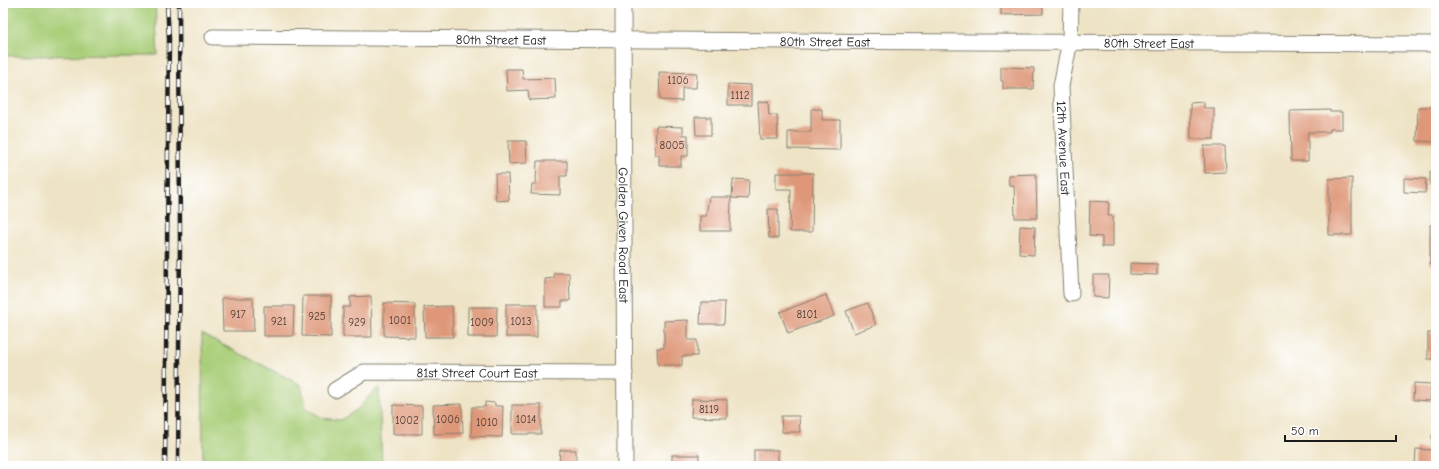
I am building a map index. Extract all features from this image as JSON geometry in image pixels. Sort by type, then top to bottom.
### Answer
[{"type":"street","name":"Golden Given Road East","points":[[623,3],[625,466]]},
{"type":"street","name":"12th Avenue East","points":[[1071,3],[1070,41],[1061,86],[1071,294]]},
{"type":"street","name":"80th Street East","points":[[213,37],[623,41],[1070,41],[1436,44]]},
{"type":"street","name":"81st Street Court East","points":[[335,390],[364,372],[625,373]]},
{"type":"green space","points":[[3,3],[155,3],[158,55],[3,56]]},
{"type":"green space","points":[[202,334],[301,385],[306,408],[322,418],[341,420],[358,409],[371,394],[379,388],[382,466],[203,466]]},
{"type":"building","points":[[1001,3],[1043,3],[1043,14],[1001,15]]},
{"type":"building","points":[[1001,67],[1034,68],[1033,89],[1003,89],[1003,81],[1001,81]]},
{"type":"building","points":[[506,69],[522,69],[523,79],[555,78],[556,99],[529,100],[528,90],[507,91]]},
{"type":"building","points":[[659,72],[697,73],[696,88],[682,88],[682,101],[660,100]]},
{"type":"building","points":[[728,84],[751,85],[751,105],[728,105]]},
{"type":"building","points":[[768,101],[769,115],[777,115],[778,139],[760,139],[758,102]]},
{"type":"building","points":[[1204,102],[1204,108],[1214,108],[1214,139],[1191,139],[1190,103]]},
{"type":"building","points":[[1418,107],[1436,107],[1436,142],[1417,141]]},
{"type":"building","points":[[811,109],[822,109],[822,120],[840,120],[840,150],[788,149],[788,132],[811,132]]},
{"type":"building","points":[[1330,110],[1330,112],[1342,112],[1342,129],[1330,129],[1330,132],[1308,132],[1308,161],[1291,161],[1290,111]]},
{"type":"building","points":[[695,117],[711,117],[711,135],[696,135]]},
{"type":"building","points":[[656,126],[683,127],[683,135],[688,135],[688,156],[681,156],[681,166],[659,166],[659,155],[655,155]]},
{"type":"building","points":[[508,141],[526,141],[527,163],[509,164]]},
{"type":"building","points":[[1204,146],[1225,146],[1226,172],[1205,173]]},
{"type":"building","points":[[537,161],[567,161],[567,176],[560,176],[560,195],[531,194],[532,184],[536,184]]},
{"type":"building","points":[[1430,172],[1436,172],[1436,185],[1430,185]]},
{"type":"building","points":[[776,173],[813,173],[812,232],[790,232],[791,189],[776,189]]},
{"type":"building","points":[[495,174],[508,174],[509,200],[496,201]]},
{"type":"building","points":[[1036,174],[1037,218],[1015,218],[1014,185],[1009,185],[1008,175]]},
{"type":"building","points":[[1352,178],[1352,235],[1329,235],[1329,179]]},
{"type":"building","points":[[1404,178],[1426,179],[1425,193],[1404,192]]},
{"type":"building","points":[[733,179],[749,180],[748,199],[732,198]]},
{"type":"building","points":[[709,197],[731,197],[730,231],[700,231],[700,216],[706,216]]},
{"type":"building","points":[[1090,201],[1109,202],[1108,216],[1113,216],[1113,247],[1102,247],[1102,237],[1089,236]]},
{"type":"building","points":[[768,209],[778,209],[778,238],[769,238]]},
{"type":"building","points":[[1430,225],[1436,225],[1436,264],[1430,264]]},
{"type":"building","points":[[1020,226],[1035,227],[1034,255],[1019,254]]},
{"type":"building","points":[[1130,263],[1157,264],[1157,275],[1130,274]]},
{"type":"building","points":[[554,273],[569,273],[570,301],[562,301],[562,307],[545,307],[545,279],[554,278]]},
{"type":"building","points":[[1093,275],[1109,275],[1108,298],[1093,297]]},
{"type":"building","points":[[826,295],[834,316],[788,333],[780,312]]},
{"type":"building","points":[[303,296],[331,296],[331,337],[302,336]]},
{"type":"building","points":[[371,296],[372,337],[343,337],[343,307],[350,307],[350,297]]},
{"type":"building","points":[[222,298],[253,298],[254,331],[223,331]]},
{"type":"building","points":[[701,302],[725,302],[724,324],[700,324]]},
{"type":"building","points":[[384,303],[415,304],[415,337],[384,336]]},
{"type":"building","points":[[868,303],[876,325],[854,333],[846,311]]},
{"type":"building","points":[[506,304],[537,304],[537,337],[506,337]]},
{"type":"building","points":[[264,306],[294,306],[293,336],[264,336]]},
{"type":"building","points":[[452,306],[453,337],[425,337],[424,307]]},
{"type":"building","points":[[468,307],[497,307],[496,337],[468,337]]},
{"type":"building","points":[[688,320],[688,340],[697,340],[697,356],[682,356],[682,365],[658,365],[657,348],[664,348],[664,321]]},
{"type":"building","points":[[1428,333],[1436,333],[1436,359],[1428,359]]},
{"type":"building","points":[[1414,383],[1431,384],[1430,401],[1413,400]]},
{"type":"building","points":[[692,399],[727,400],[727,418],[691,417]]},
{"type":"building","points":[[485,402],[495,403],[495,406],[503,406],[502,437],[471,436],[472,407],[485,407]]},
{"type":"building","points":[[462,404],[463,433],[434,434],[433,405]]},
{"type":"building","points":[[393,405],[422,406],[422,434],[393,434]]},
{"type":"building","points":[[512,405],[541,405],[541,434],[512,434]]},
{"type":"building","points":[[781,416],[799,416],[800,432],[782,432]]},
{"type":"building","points":[[1432,435],[1436,435],[1436,466],[1415,466],[1416,449],[1432,450]]},
{"type":"building","points":[[560,450],[576,450],[576,466],[559,466]]},
{"type":"building","points":[[754,450],[778,450],[778,466],[754,466]]},
{"type":"building","points":[[672,455],[699,455],[699,466],[672,466]]},
{"type":"railway","points":[[165,466],[169,39],[167,3]]},
{"type":"railway","points":[[178,466],[180,241],[179,3]]}]
